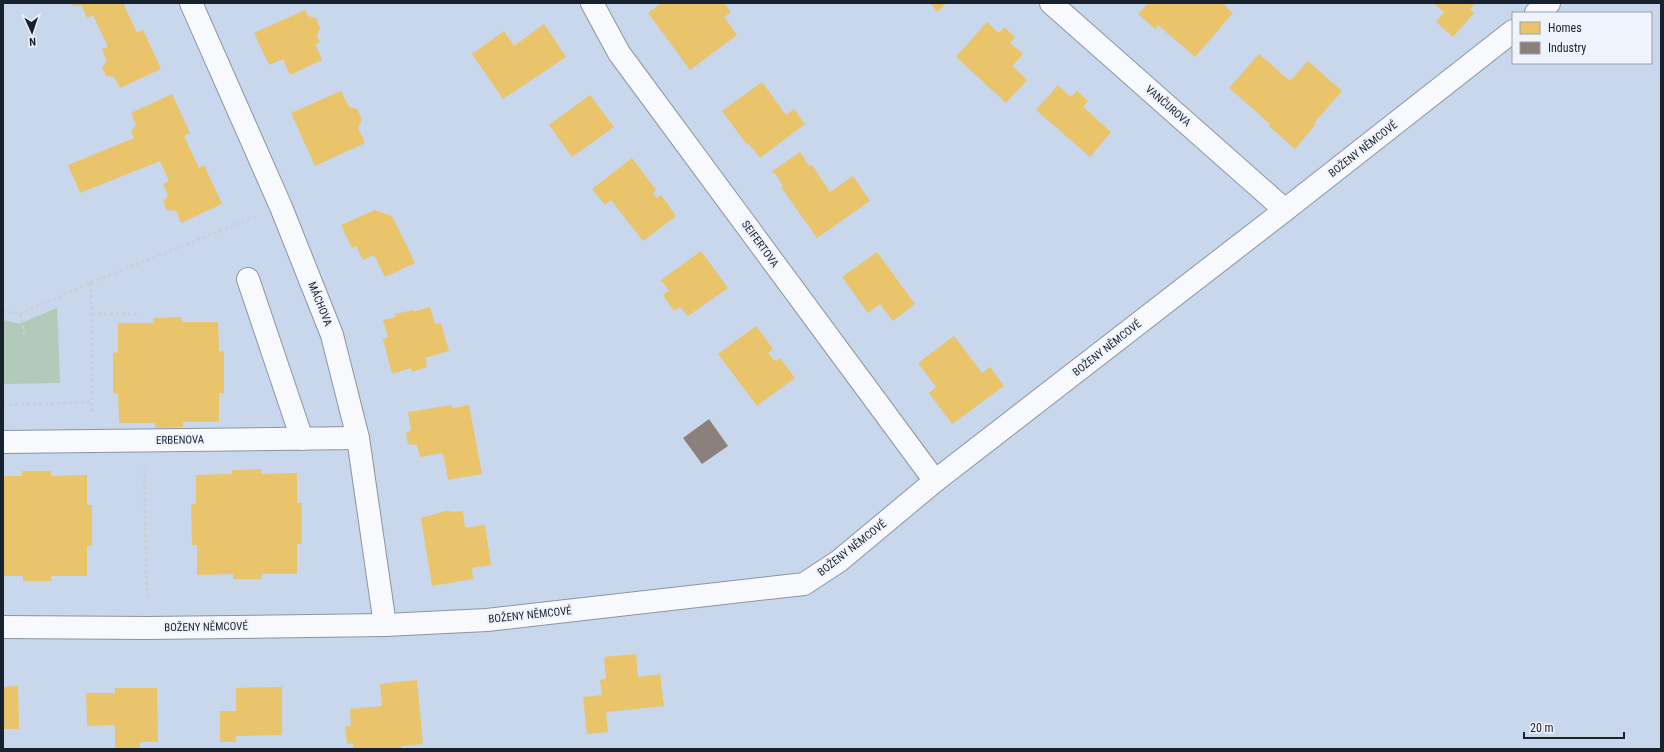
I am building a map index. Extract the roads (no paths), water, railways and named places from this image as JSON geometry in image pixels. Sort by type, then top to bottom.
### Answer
[{"type":"street","name":"MÁCHOVA","points":[[191,3],[281,207],[332,335],[358,438],[385,625]]},
{"type":"street","name":"SEIFERTOVA","points":[[592,3],[619,53],[935,481]]},
{"type":"street","name":"VANČUROVA","points":[[1050,3],[1285,210]]},
{"type":"street","points":[[1537,12],[1549,3]]},
{"type":"street","name":"BOŽENY NĚMCOVÉ","points":[[3,627],[148,628],[385,625],[487,620],[804,584],[839,561],[935,481],[1512,32]]},
{"type":"street","points":[[248,279],[302,439]]},
{"type":"street","name":"ERBENOVA","points":[[3,442],[358,438]]}]
